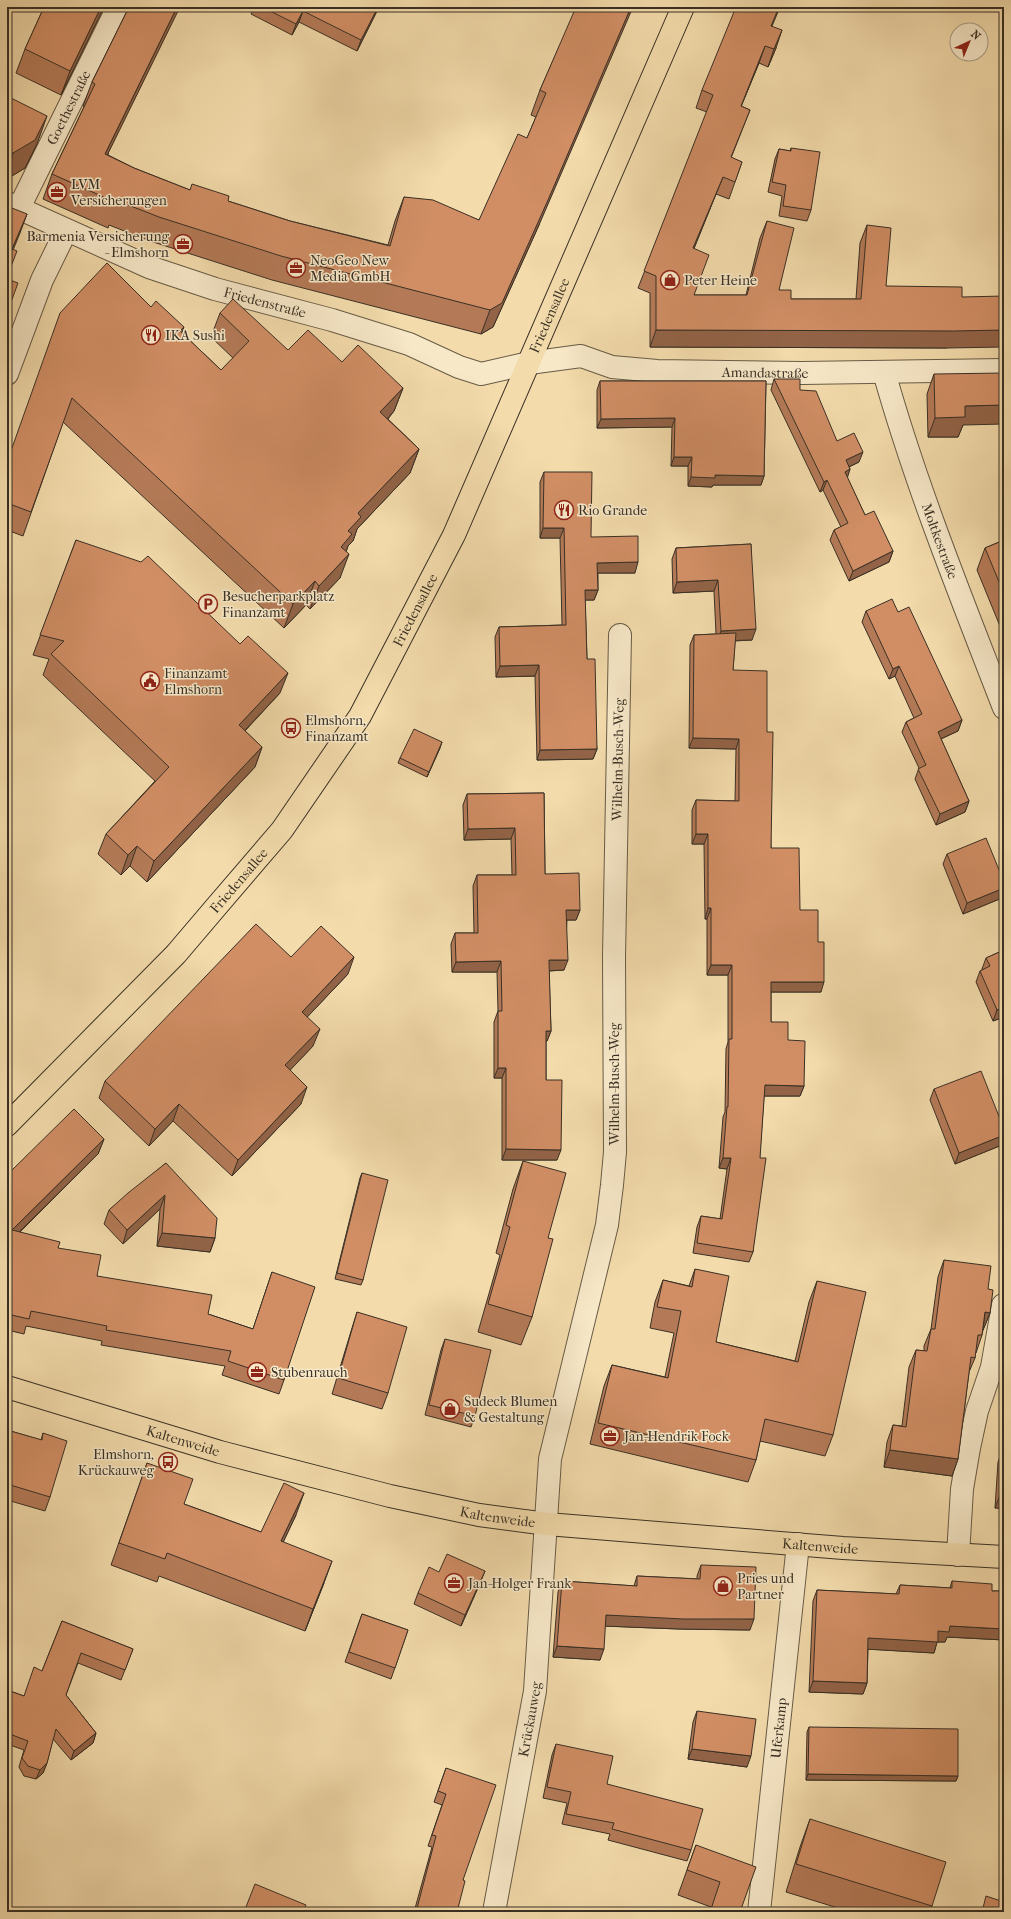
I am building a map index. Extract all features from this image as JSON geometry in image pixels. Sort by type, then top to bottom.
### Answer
[{"type":"main road","name":"Friedensallee","points":[[7,1125],[176,954],[282,830],[360,716],[454,536],[683,7]]},
{"type":"main road","name":"Kaltenweide","points":[[7,1387],[220,1452],[390,1496],[479,1515],[547,1524],[798,1544],[1004,1557]]},
{"type":"street","name":"Goethestraße","points":[[13,206],[118,7]]},
{"type":"street","name":"Friedenstraße","points":[[13,206],[149,267],[215,289],[332,320],[409,344],[459,367],[481,374],[529,363]]},
{"type":"street","points":[[7,374],[42,280],[66,231]]},
{"type":"street","name":"Amandastraße","points":[[529,363],[581,356],[612,367],[657,371],[884,372],[1004,370]]},
{"type":"street","name":"Moltkestraße","points":[[884,372],[921,486],[1004,708]]},
{"type":"street","name":"Wilhelm-Busch-Weg","points":[[547,1524],[550,1459],[607,1225],[615,1152],[614,957],[620,635]]},
{"type":"street","points":[[958,1555],[962,1489],[969,1448],[977,1411],[992,1366],[1002,1305]]},
{"type":"street","name":"Krückauweg","points":[[494,1912],[535,1691],[547,1524]]},
{"type":"street","name":"Uferkamp","points":[[759,1912],[798,1544]]},
{"type":"building","points":[[44,7],[101,7],[70,71],[25,49]]},
{"type":"building","points":[[129,7],[177,7],[105,154],[134,168],[190,190],[192,184],[229,196],[228,201],[290,221],[390,246],[404,197],[433,200],[479,220],[518,134],[527,138],[546,93],[540,90],[576,7],[631,7],[502,303],[490,310],[281,256],[159,217],[118,201],[117,203],[52,174],[95,84],[92,82]]},
{"type":"building","points":[[262,7],[305,7],[296,24]]},
{"type":"building","points":[[305,7],[378,7],[361,40],[303,11]]},
{"type":"building","points":[[736,7],[779,7],[771,26],[782,30],[774,49],[765,46],[741,106],[750,110],[731,157],[742,162],[735,182],[723,177],[693,248],[709,255],[694,295],[747,295],[767,221],[794,228],[779,290],[791,290],[791,299],[861,299],[867,225],[891,228],[886,286],[962,287],[962,297],[1004,296],[1004,330],[656,330],[656,276],[644,271],[713,95],[702,90]]},
{"type":"building","points":[[7,96],[47,116],[35,140],[13,153],[7,150]]},
{"type":"building","points":[[791,148],[820,152],[811,210],[783,206],[786,185],[772,182],[779,149],[791,151]]},
{"type":"building","points":[[7,206],[27,214],[12,249],[17,251],[7,277]]},
{"type":"building","points":[[107,263],[151,307],[156,301],[184,327],[180,331],[221,370],[249,341],[220,313],[233,299],[288,350],[308,330],[342,362],[358,345],[403,388],[380,412],[419,449],[358,513],[361,517],[348,531],[352,534],[341,547],[349,554],[319,586],[315,581],[293,604],[72,398],[31,512],[7,503],[7,462],[60,313]]},
{"type":"building","points":[[7,279],[18,283],[7,313]]},
{"type":"building","points":[[1004,373],[1004,405],[965,406],[965,417],[935,418],[934,374]]},
{"type":"building","points":[[774,379],[800,379],[800,390],[816,391],[837,441],[854,433],[863,452],[846,460],[850,469],[845,472],[865,515],[874,511],[893,551],[853,571],[834,530],[848,523],[827,480],[824,482]]},
{"type":"building","points":[[600,381],[766,381],[764,476],[715,475],[715,478],[691,477],[692,457],[674,457],[675,418],[601,419]]},
{"type":"building","points":[[544,472],[592,472],[591,537],[638,536],[638,562],[597,563],[598,590],[585,590],[587,659],[595,659],[597,749],[540,750],[539,665],[500,666],[499,627],[566,625],[564,528],[543,528]]},
{"type":"building","points":[[76,540],[141,562],[148,556],[240,644],[248,636],[288,673],[239,725],[262,747],[154,861],[137,846],[128,855],[106,834],[169,767],[51,654],[64,641],[40,635]]},
{"type":"building","points":[[1004,540],[1004,594],[985,548]]},
{"type":"building","points":[[751,544],[756,629],[721,631],[718,580],[677,582],[676,548]]},
{"type":"building","points":[[892,599],[898,612],[909,607],[962,720],[938,732],[969,801],[940,814],[918,769],[926,765],[906,722],[922,714],[899,666],[893,669],[866,611]]},
{"type":"building","points":[[736,633],[733,670],[767,671],[767,732],[773,732],[771,848],[799,848],[800,910],[818,910],[818,942],[824,942],[824,982],[771,982],[771,1022],[788,1022],[788,1040],[805,1041],[804,1086],[765,1085],[760,1158],[766,1158],[753,1252],[697,1243],[701,1216],[722,1219],[731,1158],[723,1158],[728,1107],[729,1039],[732,1039],[732,965],[711,965],[711,908],[708,908],[708,834],[696,834],[696,800],[739,801],[739,739],[693,738],[694,635]]},
{"type":"building","points":[[414,729],[442,742],[429,772],[400,758]]},
{"type":"building","points":[[544,793],[545,874],[579,873],[580,910],[566,910],[568,960],[549,960],[551,1031],[546,1031],[546,1080],[562,1080],[561,1150],[506,1149],[506,1068],[498,1068],[498,1011],[502,1011],[501,961],[456,962],[455,933],[478,933],[477,875],[516,875],[515,828],[468,829],[467,794]]},
{"type":"building","points":[[986,838],[1004,882],[1004,888],[967,903],[947,854]]},
{"type":"building","points":[[256,924],[291,957],[321,926],[354,957],[302,1012],[320,1029],[285,1065],[307,1087],[238,1160],[179,1104],[155,1129],[105,1081]]},
{"type":"building","points":[[1004,950],[1004,1007],[997,1010],[980,971],[990,966],[986,958]]},
{"type":"building","points":[[981,1071],[1004,1129],[1004,1135],[959,1153],[934,1089]]},
{"type":"building","points":[[74,1109],[104,1139],[12,1230],[60,1242],[58,1248],[101,1255],[97,1276],[212,1295],[208,1314],[253,1329],[272,1272],[315,1287],[284,1380],[228,1361],[231,1351],[106,1330],[107,1326],[31,1311],[29,1319],[7,1314],[7,1175]]},
{"type":"building","points":[[523,1161],[566,1173],[548,1238],[553,1239],[532,1317],[488,1304],[510,1227],[506,1225]]},
{"type":"building","points":[[166,1163],[217,1218],[215,1238],[162,1233],[165,1195],[127,1230],[109,1210]]},
{"type":"building","points":[[362,1173],[388,1180],[363,1280],[337,1273]]},
{"type":"building","points":[[944,1260],[991,1266],[988,1289],[993,1290],[990,1313],[985,1312],[982,1335],[978,1335],[975,1358],[971,1357],[958,1459],[890,1450],[893,1425],[906,1427],[916,1350],[927,1351],[931,1329],[935,1329]]},
{"type":"building","points":[[695,1269],[729,1276],[716,1342],[798,1362],[817,1281],[866,1292],[833,1435],[765,1419],[756,1460],[598,1423],[612,1365],[668,1378],[681,1311],[657,1307],[663,1280],[692,1287]]},
{"type":"building","points":[[357,1312],[407,1327],[388,1393],[338,1378]]},
{"type":"building","points":[[445,1339],[491,1350],[475,1416],[429,1405]]},
{"type":"building","points":[[7,1430],[42,1440],[43,1433],[67,1441],[50,1497],[7,1484]]},
{"type":"building","points":[[1004,1447],[1004,1492],[1001,1492]]},
{"type":"building","points":[[147,1463],[193,1479],[184,1504],[261,1532],[284,1483],[304,1493],[281,1541],[332,1561],[313,1609],[167,1553],[165,1559],[119,1543]]},
{"type":"building","points":[[447,1554],[485,1571],[465,1615],[418,1593],[429,1567],[439,1572]]},
{"type":"building","points":[[701,1565],[756,1567],[754,1619],[683,1619],[606,1615],[604,1649],[557,1646],[562,1581],[637,1586],[637,1576],[700,1579]]},
{"type":"building","points":[[952,1581],[992,1584],[992,1591],[1004,1591],[1004,1629],[950,1626],[949,1632],[938,1631],[938,1642],[868,1638],[867,1683],[813,1681],[817,1590],[899,1594],[900,1585],[952,1588]]},
{"type":"building","points":[[362,1614],[408,1630],[395,1668],[349,1652]]},
{"type":"building","points":[[62,1621],[133,1649],[125,1670],[81,1653],[66,1695],[96,1733],[74,1751],[56,1729],[47,1763],[40,1770],[28,1766],[22,1758],[28,1741],[7,1733],[7,1690],[24,1696],[34,1667],[42,1671]]},
{"type":"building","points":[[697,1711],[756,1719],[751,1756],[692,1749]]},
{"type":"building","points":[[809,1727],[958,1729],[958,1776],[808,1774]]},
{"type":"building","points":[[556,1744],[613,1756],[607,1784],[703,1809],[691,1850],[612,1829],[614,1823],[566,1814],[571,1792],[547,1787]]},
{"type":"building","points":[[446,1768],[496,1785],[463,1880],[465,1881],[457,1912],[416,1912],[436,1836],[432,1835],[446,1794],[438,1791]]},
{"type":"building","points":[[810,1819],[946,1862],[932,1906],[796,1864]]},
{"type":"building","points":[[696,1845],[756,1867],[740,1912],[710,1912],[720,1882],[687,1870]]},
{"type":"building","points":[[255,1884],[306,1905],[303,1912],[244,1912]]},
{"type":"building","points":[[986,1896],[1004,1902],[1004,1912],[982,1912]]},
{"type":"place","name":"LVM Versicherungen","points":[[57,192]]},
{"type":"place","name":"Barmenia Versicherung - Elmshorn","points":[[183,244]]},
{"type":"place","name":"NeoGeo New Media GmbH","points":[[296,268]]},
{"type":"place","name":"Peter Heine","points":[[670,280]]},
{"type":"place","name":"IKA Sushi","points":[[151,335]]},
{"type":"place","name":"Rio Grande","points":[[564,510]]},
{"type":"place","name":"Besucherparkplatz Finanzamt","points":[[208,604]]},
{"type":"place","name":"Finanzamt Elmshorn","points":[[150,681]]},
{"type":"place","name":"Elmshorn, Finanzamt","points":[[291,728]]},
{"type":"place","name":"Stubenrauch","points":[[257,1372]]},
{"type":"place","name":"Sudeck Blumen & Gestaltung","points":[[450,1409]]},
{"type":"place","name":"Jan-Hendrik Fock","points":[[610,1436]]},
{"type":"place","name":"Elmshorn, Krückauweg","points":[[168,1462]]},
{"type":"place","name":"Jan-Holger Frank","points":[[454,1583]]},
{"type":"place","name":"Pries und Partner","points":[[723,1586]]}]
